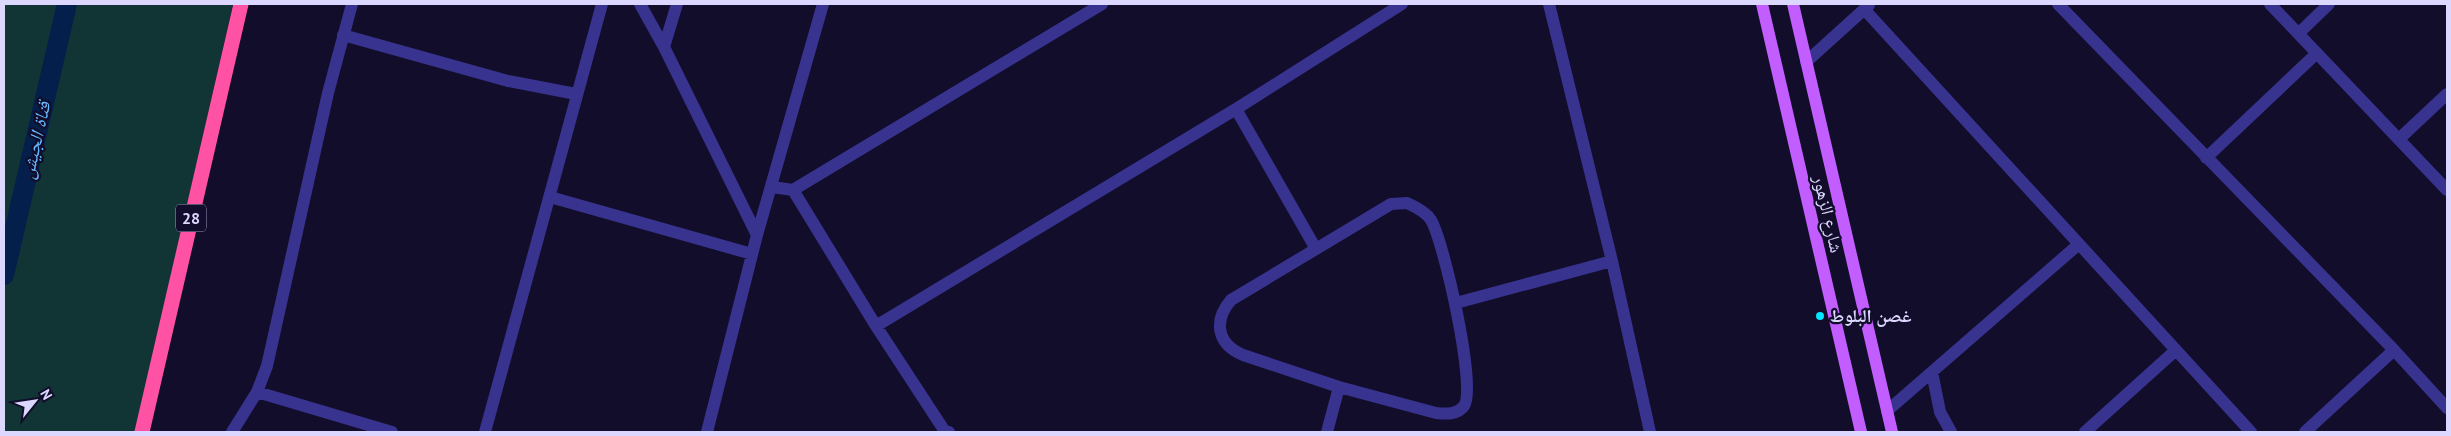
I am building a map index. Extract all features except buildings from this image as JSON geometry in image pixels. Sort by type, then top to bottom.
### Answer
[{"type":"highway","name":"28","points":[[142,432],[240,4]]},
{"type":"main road","name":"شارع الزهور","points":[[1762,4],[1861,432]]},
{"type":"main road","name":"شارع الزهور","points":[[1794,4],[1892,432]]},
{"type":"street","points":[[232,432],[257,392],[267,366],[328,93],[352,4]]},
{"type":"street","points":[[485,432],[602,4]]},
{"type":"street","points":[[640,4],[664,47],[757,235]]},
{"type":"street","points":[[664,47],[676,4]]},
{"type":"street","points":[[707,432],[757,235],[823,4]]},
{"type":"street","points":[[772,187],[793,190],[1102,4]]},
{"type":"street","points":[[876,326],[1236,109],[1402,4]]},
{"type":"street","points":[[1549,4],[1612,261],[1650,432]]},
{"type":"street","points":[[2058,4],[2394,350],[2447,408]]},
{"type":"street","points":[[2270,4],[2447,190]]},
{"type":"street","points":[[2299,33],[2329,4]]},
{"type":"street","points":[[1806,62],[1867,7],[2079,244],[2252,432]]},
{"type":"street","points":[[343,34],[508,81],[576,94]]},
{"type":"street","points":[[2206,158],[2317,53]]},
{"type":"street","points":[[2399,139],[2447,94]]},
{"type":"street","points":[[1236,109],[1316,249]]},
{"type":"street","points":[[793,190],[876,326],[944,430],[949,432]]},
{"type":"street","points":[[550,197],[752,254]]},
{"type":"street","points":[[1407,203],[1430,218],[1436,229],[1456,303],[1468,390],[1464,406],[1450,414],[1436,413],[1339,386],[1233,351],[1224,342],[1219,330],[1220,318],[1231,300],[1316,249],[1391,204],[1407,203]]},
{"type":"street","points":[[1887,411],[2079,244]]},
{"type":"street","points":[[1456,303],[1612,261]]},
{"type":"street","points":[[2085,432],[2176,350]]},
{"type":"street","points":[[2305,432],[2394,350]]},
{"type":"street","points":[[1932,372],[1940,412],[1951,432]]},
{"type":"street","points":[[1327,432],[1339,386]]},
{"type":"street","points":[[257,392],[392,432]]},
{"type":"green space","points":[[4,4],[233,4],[135,432],[4,432]]},
{"type":"waterway","name":"قناة الجيش","points":[[4,275],[67,4]]},
{"type":"place","name":"غصن البلوط","points":[[1820,316]]}]
